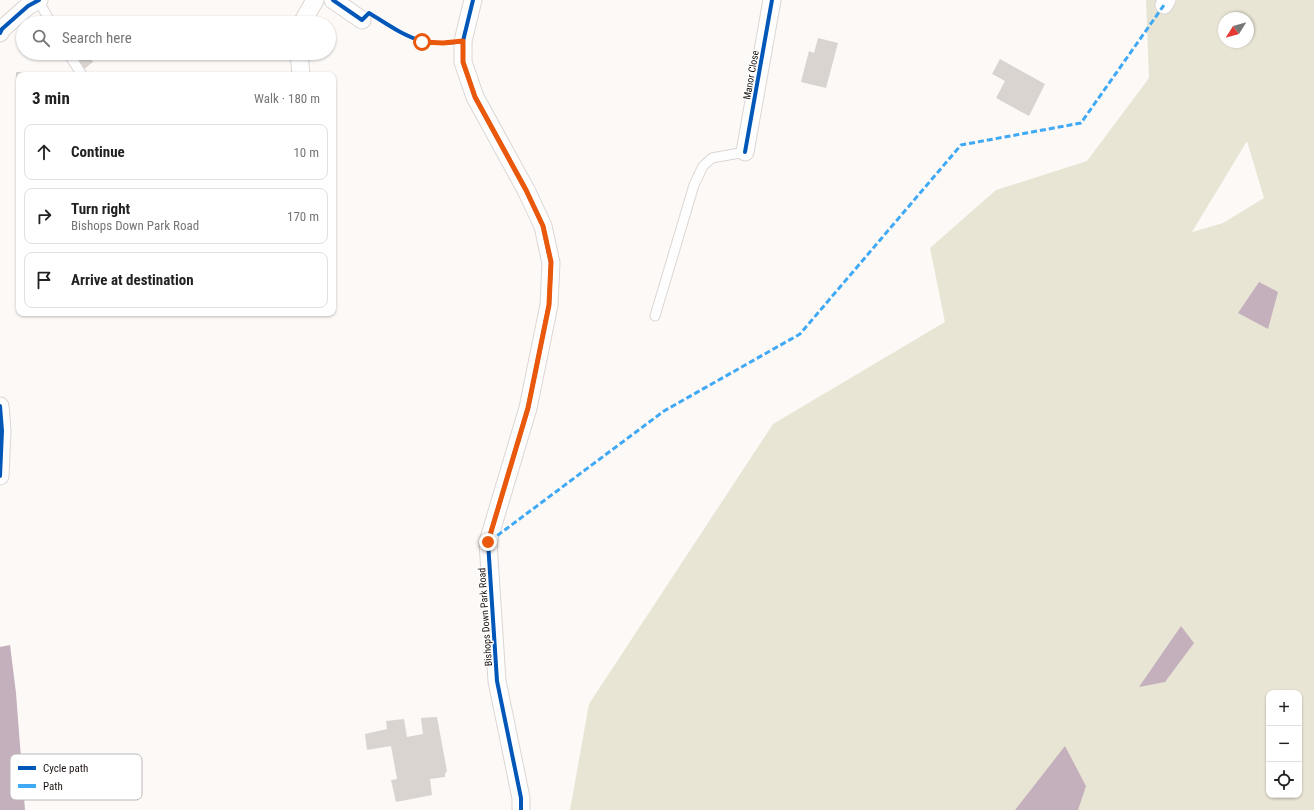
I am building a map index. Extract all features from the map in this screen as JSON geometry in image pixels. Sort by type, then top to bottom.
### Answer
[{"type":"street","points":[[17,16],[28,6],[38,0]]},
{"type":"street","points":[[306,16],[315,0]]},
{"type":"street","points":[[333,0],[362,20]]},
{"type":"street","name":"Bishops Down Park Road","points":[[473,0],[463,41],[463,62],[475,97],[526,190],[543,226],[551,262],[549,305],[528,408],[488,542],[497,681],[521,798],[521,810]]},
{"type":"street","name":"Manor Close","points":[[745,152],[772,0]]},
{"type":"street","points":[[0,33],[2,29],[16,17]]},
{"type":"street","points":[[300,60],[301,72]]},
{"type":"street","points":[[0,406],[2,431],[0,476]]},
{"type":"lane","points":[[38,0],[47,16]]},
{"type":"lane","points":[[72,60],[80,72]]},
{"type":"lane","points":[[655,316],[694,185],[703,166],[712,158],[745,152]]},
{"type":"shaded area","points":[[1146,0],[1314,0],[1314,810],[570,810],[589,704],[773,424],[945,322],[930,248],[996,190],[1087,161],[1149,78]],"holes":[[[1247,141],[1264,198],[1223,223],[1192,232]]]},
{"type":"shaded area","points":[[1259,282],[1278,292],[1268,329],[1238,313]]},
{"type":"shaded area","points":[[1181,626],[1194,643],[1165,682],[1139,687]]},
{"type":"shaded area","points":[[10,645],[16,693],[21,754],[10,754],[10,800],[24,800],[25,810],[0,810],[0,647]]},
{"type":"shaded area","points":[[1065,746],[1086,786],[1078,810],[1015,810]]},
{"type":"building","points":[[818,38],[838,43],[826,88],[801,82],[809,51],[814,53]]},
{"type":"building","points":[[1000,59],[1045,84],[1029,116],[996,98],[1005,81],[992,74]]},
{"type":"building","points":[[75,60],[91,60],[93,62],[83,70]]},
{"type":"building","points":[[437,717],[447,771],[445,777],[430,779],[432,795],[396,802],[391,780],[397,779],[391,746],[367,750],[365,734],[387,729],[386,721],[404,719],[407,737],[423,734],[421,718]]},
{"type":"marked path","points":[[490,541],[664,411],[800,334],[961,145],[1081,123],[1164,5]]},
{"type":"cycle path","points":[[17,16],[28,6],[39,0]]},
{"type":"cycle path","points":[[333,0],[362,20],[369,13],[401,33],[415,39],[437,43],[463,41]]},
{"type":"cycle path","points":[[473,0],[463,41],[463,62],[475,97],[526,190],[543,226],[551,263],[549,305],[528,408],[488,542],[497,681],[521,798],[521,810]]},
{"type":"cycle path","points":[[745,152],[772,0]]},
{"type":"cycle path","points":[[0,33],[2,29],[16,17]]},
{"type":"cycle path","points":[[0,406],[2,431],[0,476]]},
{"type":"route","points":[[422,42],[443,43],[463,41],[463,62],[475,97],[526,190],[543,226],[551,262],[549,305],[528,408],[488,542]]}]
